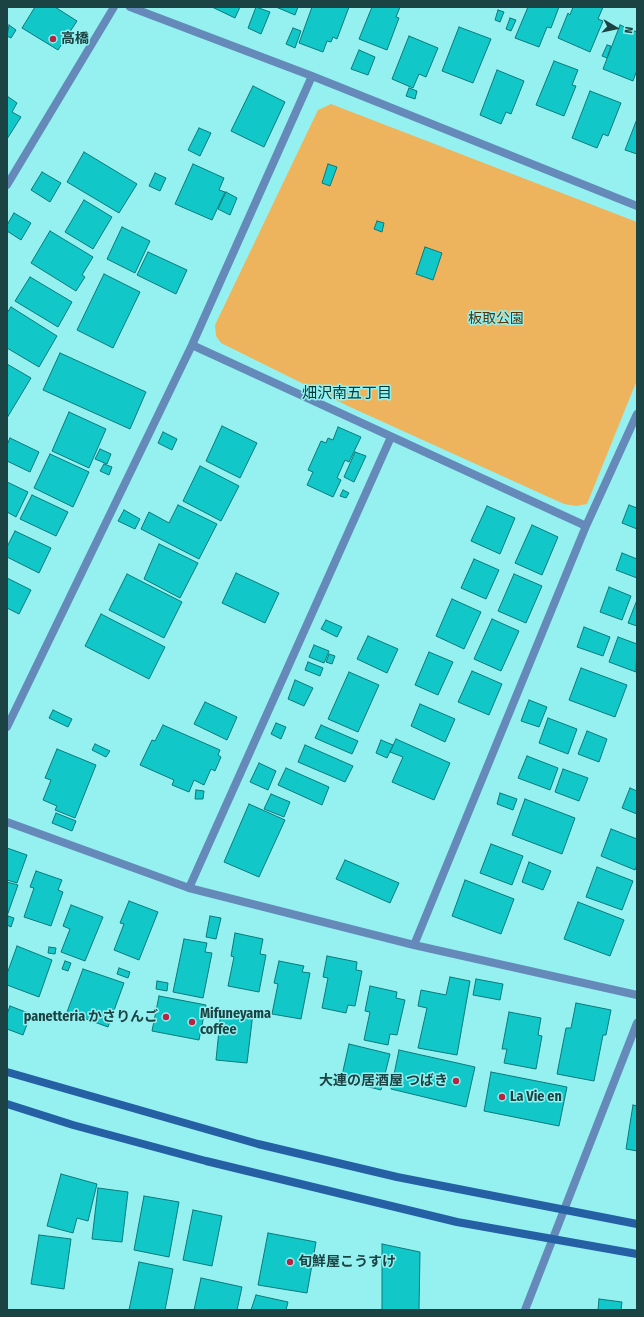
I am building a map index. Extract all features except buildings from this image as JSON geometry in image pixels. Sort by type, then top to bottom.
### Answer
[{"type":"street","points":[[8,183],[114,7]]},
{"type":"street","points":[[130,7],[312,76],[637,206]]},
{"type":"street","points":[[7,727],[192,345],[312,76]]},
{"type":"street","points":[[192,345],[586,526]]},
{"type":"street","points":[[414,945],[586,526],[637,414]]},
{"type":"street","points":[[189,888],[391,436]]},
{"type":"street","points":[[7,822],[189,888],[414,945],[637,995]]},
{"type":"street","points":[[525,1310],[637,1024]]},
{"type":"street","points":[[7,1072],[258,1144],[397,1177],[637,1224]]},
{"type":"street","points":[[7,1104],[74,1125],[206,1161],[457,1222],[637,1254]]},
{"type":"green space","name":"板取公園","points":[[331,104],[637,222],[637,380],[587,504],[576,506],[564,504],[350,407],[221,343],[216,336],[215,325],[318,110]]},
{"type":"place","name":"高橋","points":[[53,39]]},
{"type":"place","name":"panetteria かさりんご","points":[[166,1017]]},
{"type":"place","name":"Mifuneyama coffee","points":[[192,1022]]},
{"type":"place","name":"大連の居酒屋 つばき","points":[[456,1081]]},
{"type":"place","name":"La Vie en","points":[[502,1097]]},
{"type":"place","name":"旬鮮屋こうすけ","points":[[290,1262]]},
{"type":"district","name":"畑沢南五丁目","points":[[347,394]]}]
